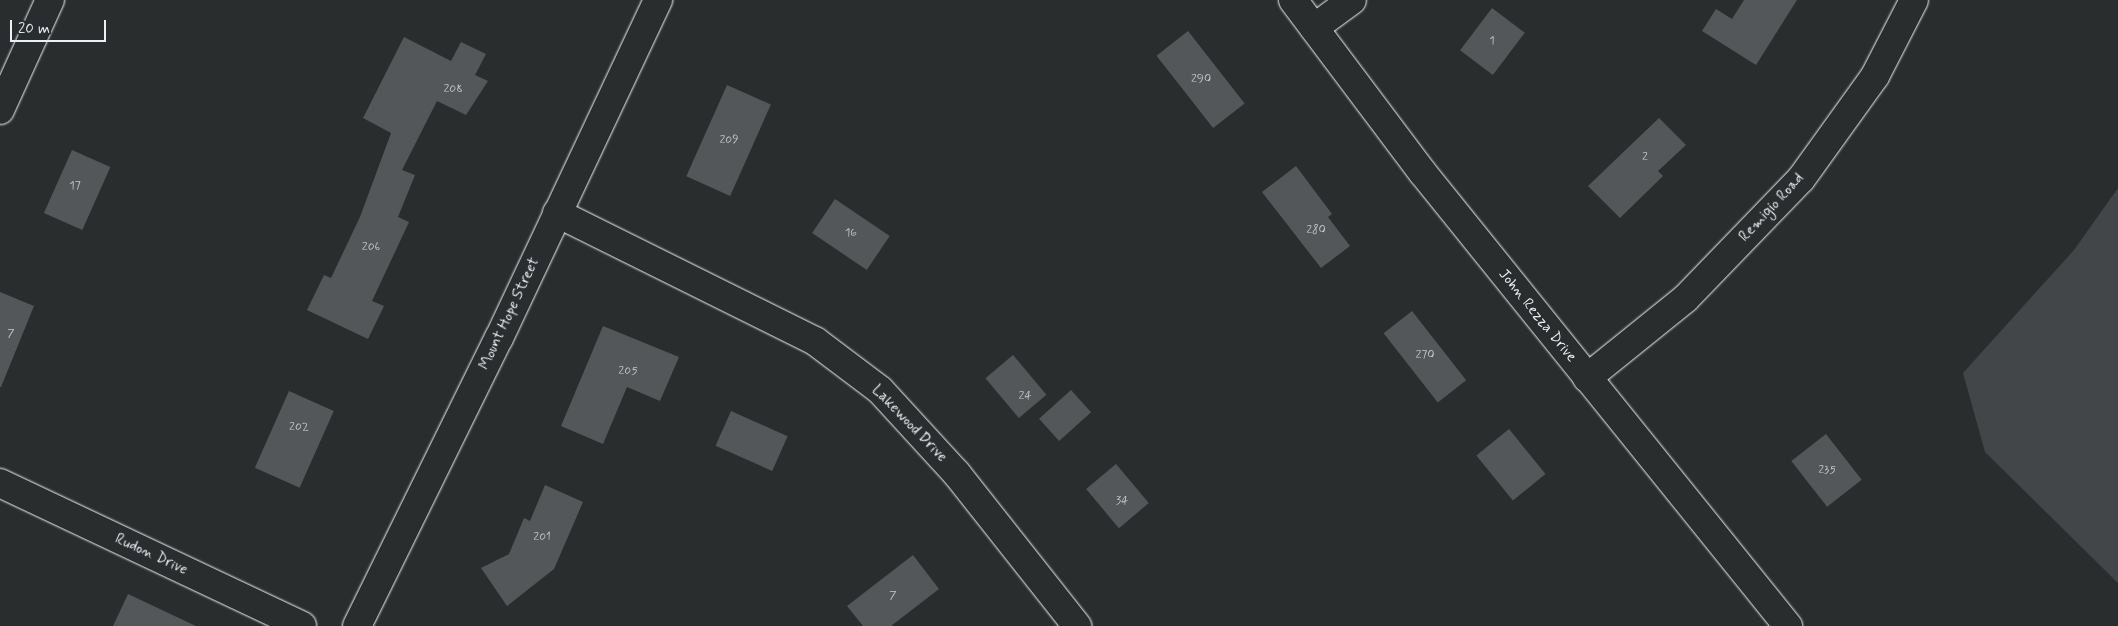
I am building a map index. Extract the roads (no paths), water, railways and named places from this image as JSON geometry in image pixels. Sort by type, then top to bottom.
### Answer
[{"type":"street","points":[[0,110],[50,0]]},
{"type":"street","name":"Mount Hope Street","points":[[357,626],[658,0]]},
{"type":"street","name":"John Rezza Drive","points":[[1293,0],[1423,173],[1788,626]]},
{"type":"street","points":[[1314,28],[1352,0]]},
{"type":"street","name":"Remigio Road","points":[[1587,378],[1686,298],[1801,178],[1875,76],[1914,0]]},
{"type":"street","name":"Lakewood Drive","points":[[557,213],[815,341],[880,390],[957,474],[1074,625]]},
{"type":"street","name":"Rudon Drive","points":[[0,483],[302,626]]}]
